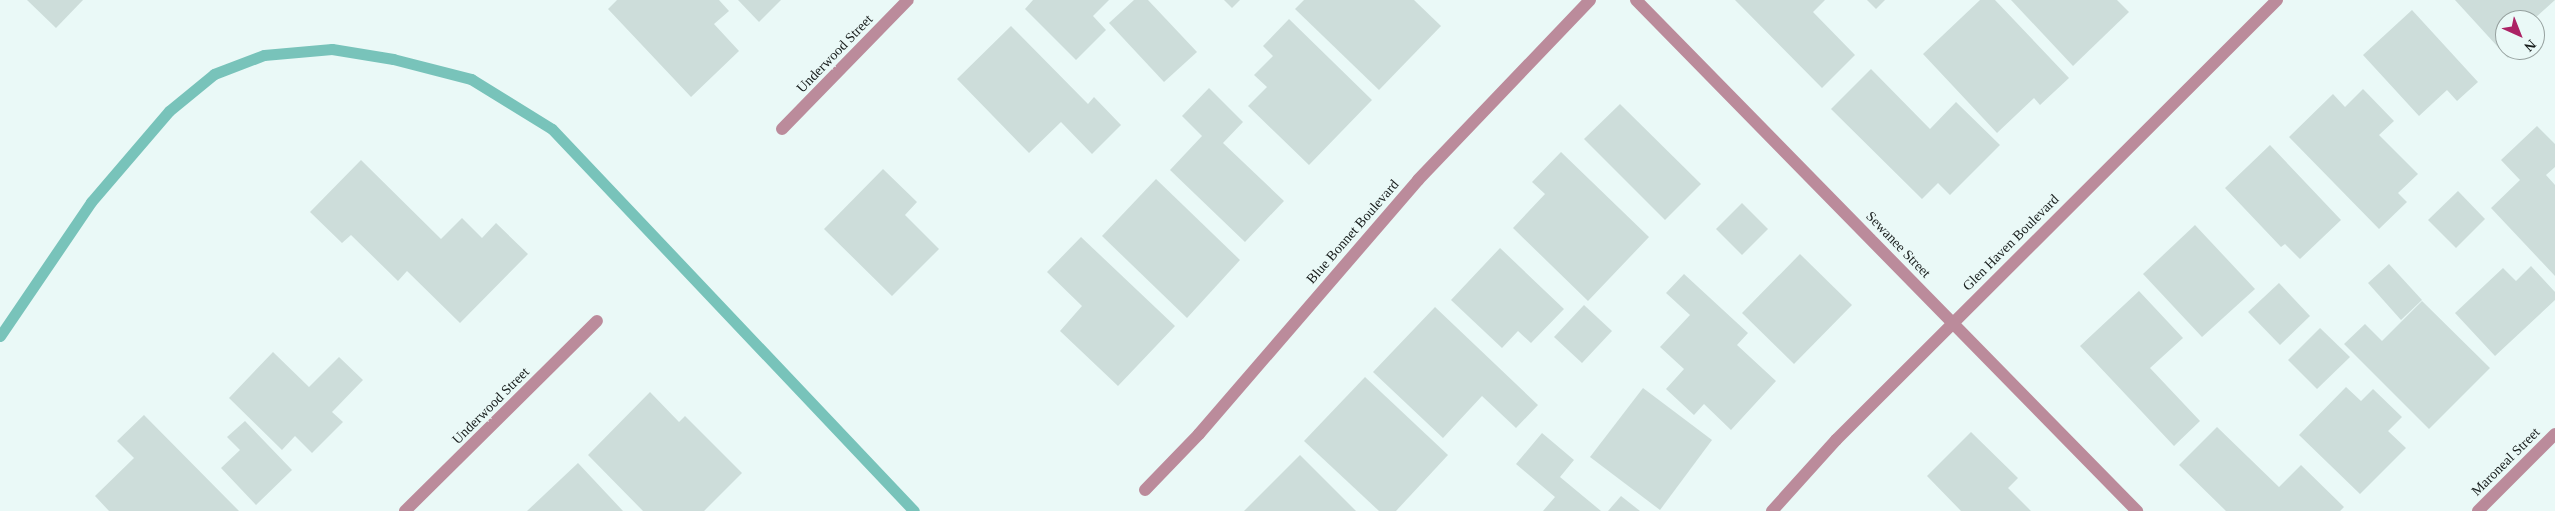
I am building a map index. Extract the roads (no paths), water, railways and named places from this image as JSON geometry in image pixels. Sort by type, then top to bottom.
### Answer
[{"type":"street","name":"Underwood Street","points":[[782,129],[908,0]]},
{"type":"street","name":"Blue Bonnet Boulevard","points":[[1145,490],[1199,434],[1430,166],[1590,0]]},
{"type":"street","name":"Sewanee Street","points":[[1636,0],[2137,511]]},
{"type":"street","name":"Glen Haven Boulevard","points":[[1772,511],[1836,440],[1952,322],[2277,0]]},
{"type":"street","name":"Underwood Street","points":[[406,511],[597,321]]},
{"type":"street","name":"Maroneal Street","points":[[2478,511],[2555,434]]},
{"type":"waterway","points":[[0,336],[91,202],[169,111],[214,74],[264,55],[332,49],[393,59],[471,79],[552,129],[914,511]]}]
